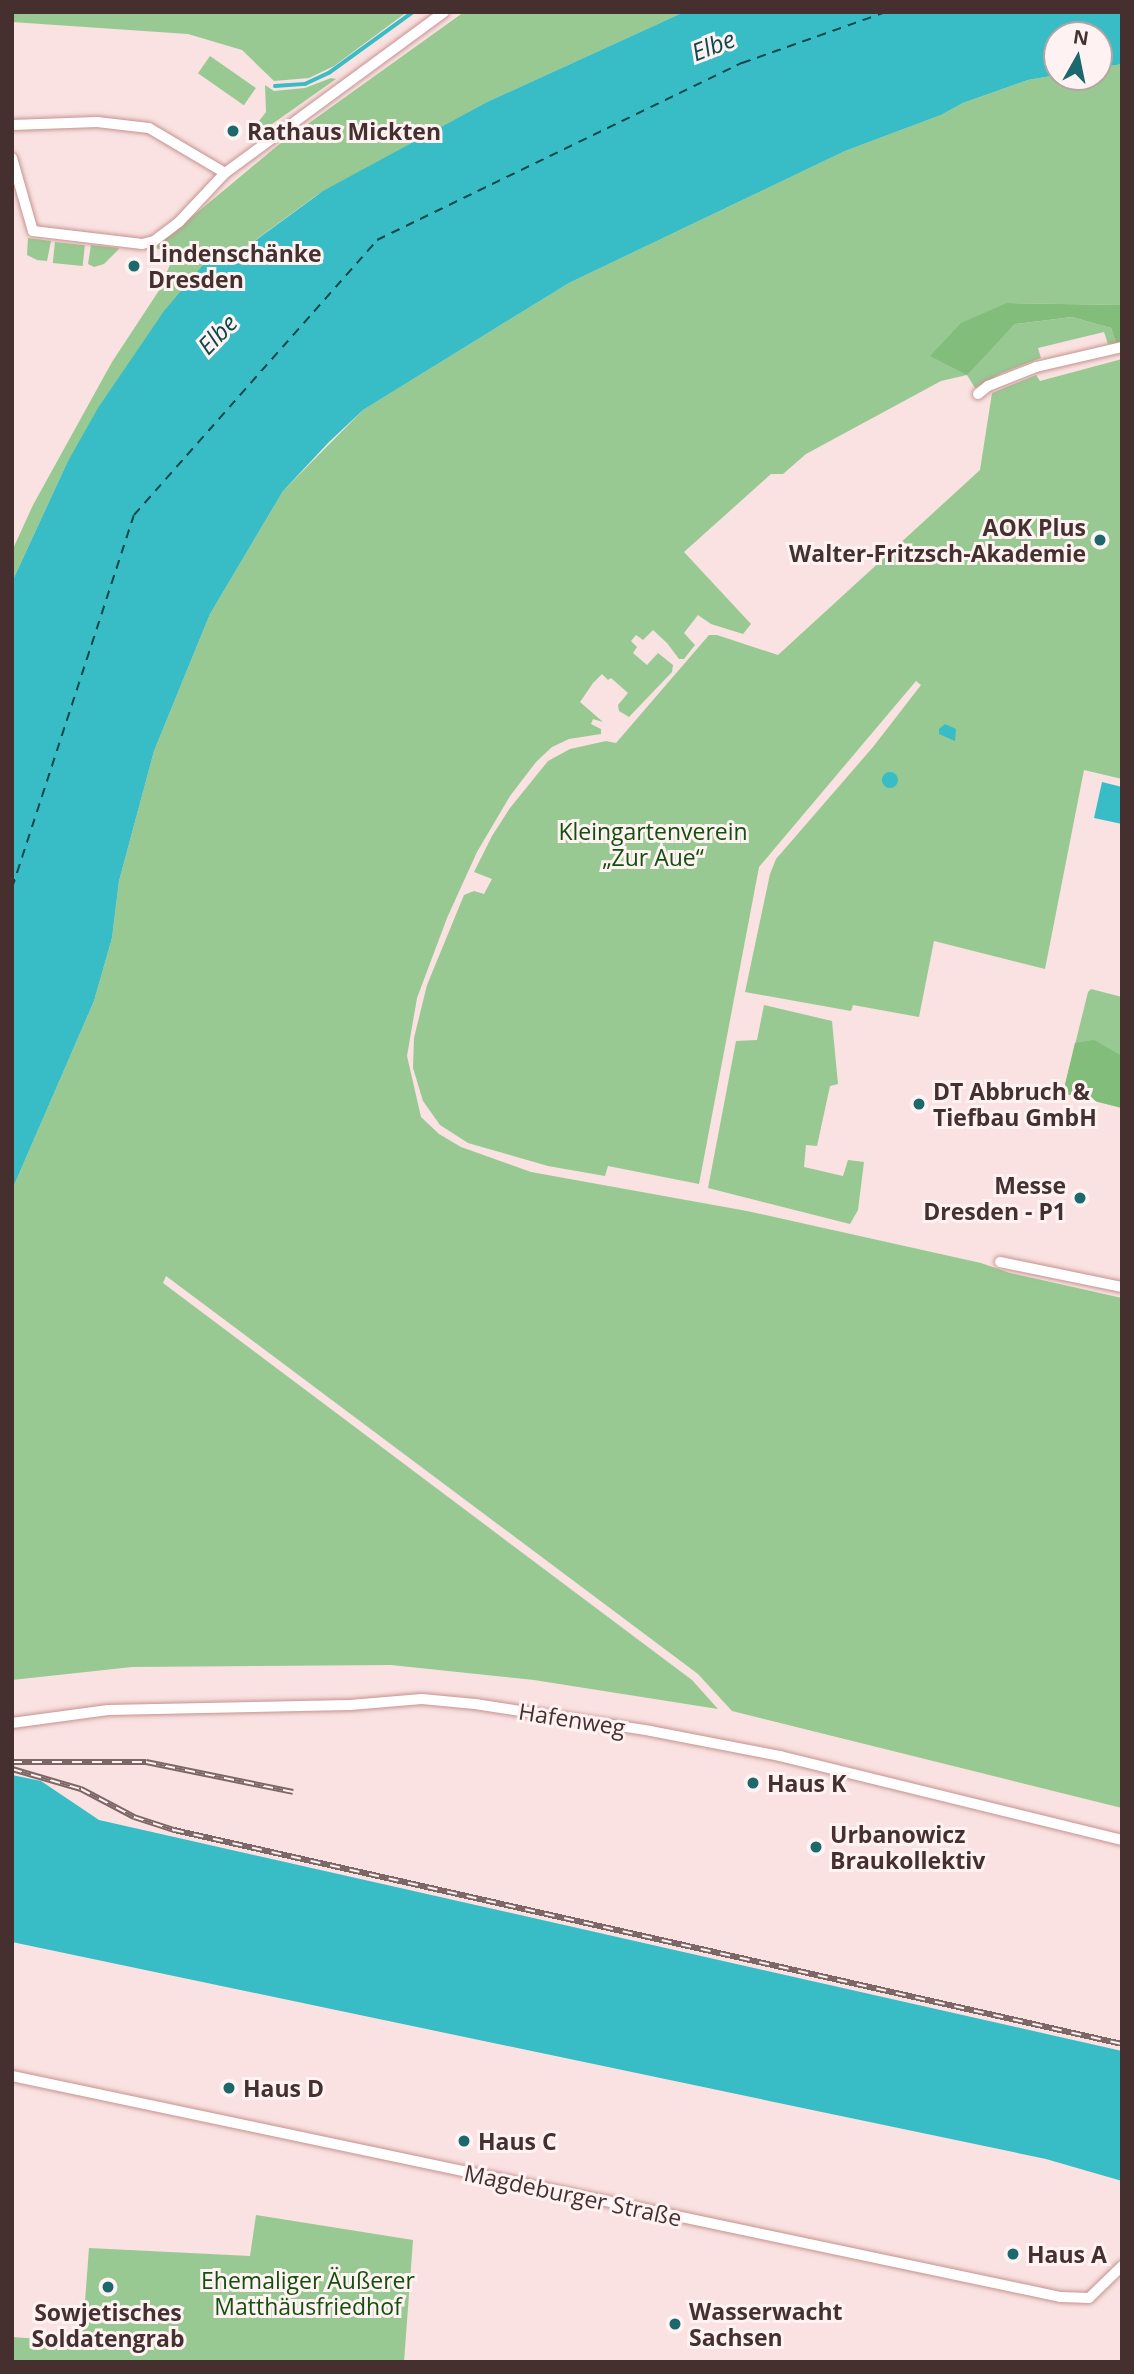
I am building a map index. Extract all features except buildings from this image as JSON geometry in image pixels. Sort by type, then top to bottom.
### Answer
[{"type":"street","points":[[12,158],[33,231],[142,244],[154,241],[179,222],[225,173],[444,12]]},
{"type":"street","points":[[12,125],[97,122],[149,128],[225,173]]},
{"type":"street","points":[[978,394],[988,386],[1036,367],[1122,347]]},
{"type":"street","points":[[1000,1262],[1122,1287]]},
{"type":"street","name":"Hafenweg","points":[[12,1723],[108,1710],[350,1705],[380,1700],[422,1699],[475,1704],[767,1753],[1122,1840]]},
{"type":"street","name":"Magdeburger Straße","points":[[12,2076],[1060,2297],[1089,2298],[1122,2266]]},
{"type":"green space","points":[[12,12],[407,12],[334,66],[309,78],[274,81],[242,50],[188,34],[12,22]]},
{"type":"green space","points":[[464,12],[684,12],[487,102],[317,195],[225,262],[203,265],[67,463],[12,582],[12,551],[33,505],[112,362],[158,292],[173,258],[170,253],[150,246],[169,236],[277,146]]},
{"type":"green space","points":[[210,56],[256,88],[244,105],[198,73]]},
{"type":"green space","points":[[1122,64],[1122,305],[1007,303],[967,374],[1015,324],[1072,317],[1111,328],[1116,343],[1108,344],[1104,332],[1038,348],[1041,358],[1002,373],[975,388],[967,375],[941,381],[806,454],[783,474],[771,474],[684,552],[751,624],[743,634],[711,624],[698,615],[684,633],[695,645],[684,659],[679,659],[653,630],[643,640],[636,635],[631,641],[637,647],[633,653],[647,665],[658,653],[673,665],[672,672],[629,717],[619,711],[618,705],[628,693],[602,674],[593,683],[580,702],[603,722],[593,719],[591,724],[601,729],[601,734],[569,739],[552,747],[536,762],[510,796],[477,852],[447,918],[417,998],[407,1056],[421,1117],[439,1134],[461,1147],[531,1172],[747,1211],[981,1263],[1010,1273],[1122,1298],[1122,1808],[732,1711],[698,1674],[166,1276],[163,1283],[692,1680],[718,1709],[534,1680],[391,1665],[132,1667],[12,1680],[12,1190],[94,1001],[112,938],[119,881],[154,751],[210,614],[283,491],[363,410],[569,283],[845,151],[1028,80],[1043,77],[1043,91],[1113,91],[1113,66]]},
{"type":"green space","points":[[331,78],[336,79],[265,129],[259,121],[266,112],[265,85],[274,91],[305,88]]},
{"type":"green space","points":[[28,238],[51,241],[47,261],[27,255]]},
{"type":"green space","points":[[55,242],[85,245],[83,266],[53,263]]},
{"type":"green space","points":[[91,245],[119,248],[104,264],[94,267],[88,264]]},
{"type":"green space","points":[[1007,303],[1122,305],[1122,341],[1116,343],[1111,328],[1072,317],[1015,324],[967,375],[930,356],[961,323]]},
{"type":"green space","name":"Kleingartenverein „Zur Aue“","points":[[1122,359],[1122,779],[1084,770],[1045,969],[934,941],[919,1017],[853,1005],[851,1011],[745,992],[770,874],[776,859],[873,747],[921,685],[916,681],[759,867],[699,1184],[608,1166],[605,1176],[548,1166],[468,1143],[440,1125],[423,1101],[413,1068],[414,1038],[427,985],[464,895],[474,891],[484,894],[492,879],[474,872],[492,836],[510,808],[548,761],[570,749],[606,741],[616,743],[709,635],[717,635],[778,655],[980,470],[992,393],[1036,375],[1040,381]]},
{"type":"green space","points":[[1091,989],[1122,997],[1122,1108],[1063,1093],[1088,992]]},
{"type":"green space","points":[[764,1005],[832,1021],[838,1084],[830,1086],[817,1146],[806,1145],[804,1167],[843,1176],[848,1160],[864,1162],[858,1210],[850,1224],[708,1188],[736,1041],[757,1040]]},
{"type":"green space","points":[[1094,1040],[1122,1056],[1122,1108],[1063,1093],[1075,1043]]},
{"type":"green space","name":"Ehemaliger Äußerer Matthäusfriedhof","points":[[256,2215],[413,2240],[404,2362],[12,2362],[12,2337],[82,2342],[89,2248],[250,2256]]},
{"type":"water","name":"Elbe","points":[[684,12],[1122,12],[1122,64],[1113,66],[1113,21],[1043,21],[1043,77],[1028,80],[963,103],[941,115],[845,151],[569,283],[363,410],[329,442],[283,491],[210,614],[154,751],[119,881],[112,938],[94,1001],[12,1190],[12,582],[67,463],[98,408],[164,311],[203,265],[226,262],[323,191],[487,102]]},
{"type":"water","points":[[945,724],[956,729],[955,741],[939,734],[939,729]]},
{"type":"water","points":[[887,772],[893,772],[898,780],[896,786],[887,788],[882,783],[882,777]]},
{"type":"water","points":[[1102,782],[1122,787],[1122,824],[1094,818]]},
{"type":"water","points":[[12,1775],[41,1781],[99,1820],[1122,2051],[1122,2181],[1046,2159],[12,1942]]},
{"type":"waterway","points":[[275,86],[305,84],[329,73],[413,12]]},
{"type":"ferry route","points":[[12,888],[134,515],[377,240],[742,63],[886,12]]},
{"type":"railway","points":[[12,1762],[146,1762],[293,1792]]},
{"type":"railway","points":[[12,1769],[81,1789],[134,1817],[174,1830],[1122,2044]]},
{"type":"place","name":"Rathaus Mickten","points":[[233,131]]},
{"type":"place","name":"Lindenschänke Dresden","points":[[134,266]]},
{"type":"place","name":"AOK Plus Walter-Fritzsch-Akademie","points":[[1100,540]]},
{"type":"place","name":"DT Abbruch & Tiefbau GmbH","points":[[919,1104]]},
{"type":"place","name":"Messe Dresden - P1","points":[[1080,1198]]},
{"type":"place","name":"Haus K","points":[[753,1783]]},
{"type":"place","name":"Urbanowicz Braukollektiv","points":[[816,1847]]},
{"type":"place","name":"Haus D","points":[[229,2088]]},
{"type":"place","name":"Haus C","points":[[464,2141]]},
{"type":"place","name":"Haus A","points":[[1013,2254]]},
{"type":"place","name":"Sowjetisches Soldatengrab","points":[[108,2287]]},
{"type":"place","name":"Wasserwacht Sachsen","points":[[675,2324]]}]
